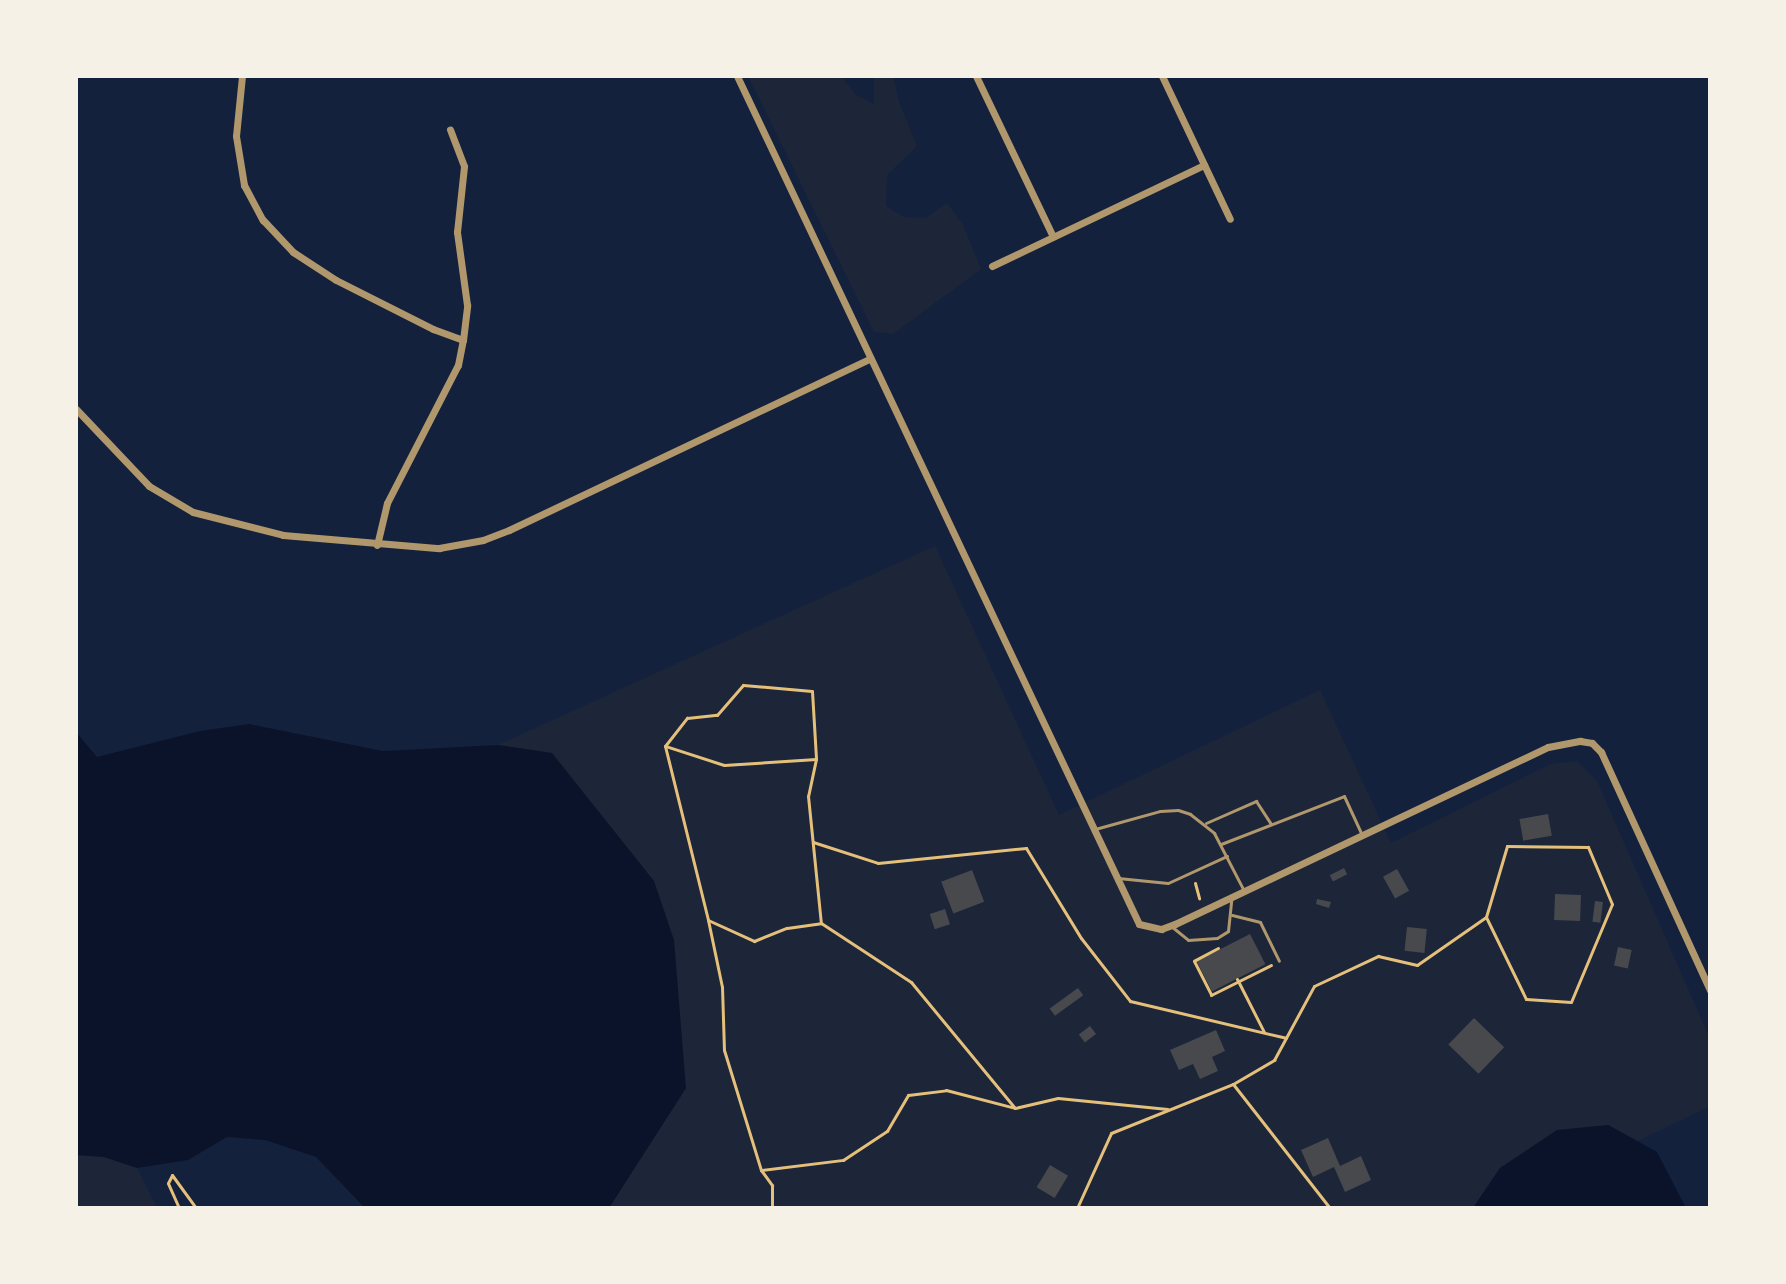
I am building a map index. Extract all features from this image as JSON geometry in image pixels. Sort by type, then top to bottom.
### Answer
[{"type":"street","points":[[242,76],[236,136],[244,185],[263,220],[293,252],[336,280],[433,329],[463,340]]},
{"type":"street","points":[[737,76],[1131,913],[1149,929],[1171,926],[1548,747],[1571,741],[1592,743],[1601,752],[1710,990]]},
{"type":"street","points":[[976,76],[1053,237]]},
{"type":"street","points":[[1162,76],[1230,219]]},
{"type":"street","points":[[377,545],[387,503],[458,365],[463,340],[467,305],[457,232],[464,166],[450,130]]},
{"type":"street","points":[[992,266],[1204,165]]},
{"type":"street","points":[[76,409],[149,486],[193,512],[283,535],[439,548],[483,540],[869,359]]},
{"type":"lane","points":[[1221,844],[1344,796],[1362,835]]},
{"type":"lane","points":[[1205,824],[1256,801],[1263,806],[1271,824]]},
{"type":"lane","points":[[1092,830],[1110,822],[1178,810],[1205,824],[1221,844],[1244,891]]},
{"type":"lane","points":[[1114,878],[1160,884],[1227,856]]},
{"type":"lane","points":[[1171,926],[1188,940],[1198,942],[1228,931],[1232,915],[1231,897]]},
{"type":"lane","points":[[1232,915],[1260,922],[1279,961]]},
{"type":"path","points":[[665,746],[687,718],[717,715],[743,685],[812,691],[816,759],[808,796],[821,923]]},
{"type":"path","points":[[665,746],[724,765],[816,759]]},
{"type":"path","points":[[665,746],[722,987],[724,1050],[761,1170],[772,1185],[772,1208]]},
{"type":"path","points":[[813,842],[878,863],[1026,848],[1081,938],[1130,1001],[1286,1038]]},
{"type":"path","points":[[1077,1208],[1111,1133],[1233,1084],[1274,1060],[1314,986],[1378,956],[1417,965],[1486,917],[1507,846],[1588,847],[1612,904],[1571,1002],[1526,999],[1486,917]]},
{"type":"path","points":[[1192,872],[1200,902]]},
{"type":"path","points":[[708,920],[754,941],[787,928],[821,923],[911,982],[1015,1108]]},
{"type":"path","points":[[1221,947],[1194,961],[1211,995],[1279,961]]},
{"type":"path","points":[[1238,980],[1264,1033]]},
{"type":"path","points":[[1233,1084],[1330,1208]]},
{"type":"path","points":[[761,1170],[843,1160],[887,1131],[908,1095],[946,1090],[1015,1108],[1058,1098],[1170,1109]]},
{"type":"path","points":[[179,1208],[168,1183],[172,1175],[196,1208]]},
{"type":"shaded area","points":[[748,76],[841,76],[855,94],[874,104],[874,76],[893,76],[899,102],[917,146],[887,175],[886,206],[904,217],[926,218],[947,203],[963,225],[981,269],[893,334],[874,332]]},
{"type":"shaded area","points":[[935,546],[1059,815],[1320,690],[1391,843],[1551,764],[1577,761],[1597,781],[1710,1039],[1710,1106],[1638,1141],[1608,1125],[1500,1168],[1473,1208],[609,1208],[686,1088],[552,753],[498,745]]},
{"type":"shaded area","points":[[249,724],[383,751],[498,745],[552,753],[654,881],[674,940],[686,1088],[609,1208],[365,1208],[316,1157],[265,1140],[227,1137],[188,1160],[137,1168],[104,1157],[76,1155],[76,732],[97,757],[200,731]]},
{"type":"shaded area","points":[[1608,1125],[1657,1152],[1686,1208],[1473,1208],[1500,1168],[1557,1130]]},
{"type":"shaded area","points":[[76,1155],[104,1157],[137,1168],[157,1208],[76,1208]]},
{"type":"building","points":[[1548,814],[1552,836],[1523,841],[1519,819]]},
{"type":"building","points":[[1344,868],[1347,874],[1333,882],[1330,875]]},
{"type":"building","points":[[1397,869],[1409,891],[1395,899],[1383,877]]},
{"type":"building","points":[[972,870],[984,902],[953,914],[941,882]]},
{"type":"building","points":[[1555,894],[1581,895],[1580,921],[1554,920]]},
{"type":"building","points":[[1317,899],[1331,902],[1329,908],[1316,904]]},
{"type":"building","points":[[1595,901],[1603,902],[1600,923],[1592,922]]},
{"type":"building","points":[[945,909],[950,924],[935,929],[930,914]]},
{"type":"building","points":[[1407,927],[1427,929],[1424,953],[1404,951]]},
{"type":"building","points":[[1250,934],[1265,964],[1212,992],[1197,961]]},
{"type":"building","points":[[1618,947],[1632,950],[1628,968],[1614,966]]},
{"type":"building","points":[[1078,988],[1083,995],[1055,1016],[1050,1009]]},
{"type":"building","points":[[1474,1018],[1504,1047],[1479,1074],[1448,1045]]},
{"type":"building","points":[[1090,1026],[1096,1034],[1085,1042],[1079,1034]]},
{"type":"building","points":[[1216,1030],[1225,1051],[1212,1057],[1218,1071],[1200,1079],[1193,1064],[1179,1070],[1170,1050]]},
{"type":"building","points":[[1328,1138],[1340,1166],[1361,1156],[1371,1180],[1345,1192],[1334,1167],[1313,1177],[1301,1150]]},
{"type":"building","points":[[1050,1165],[1068,1176],[1055,1198],[1037,1187]]}]
